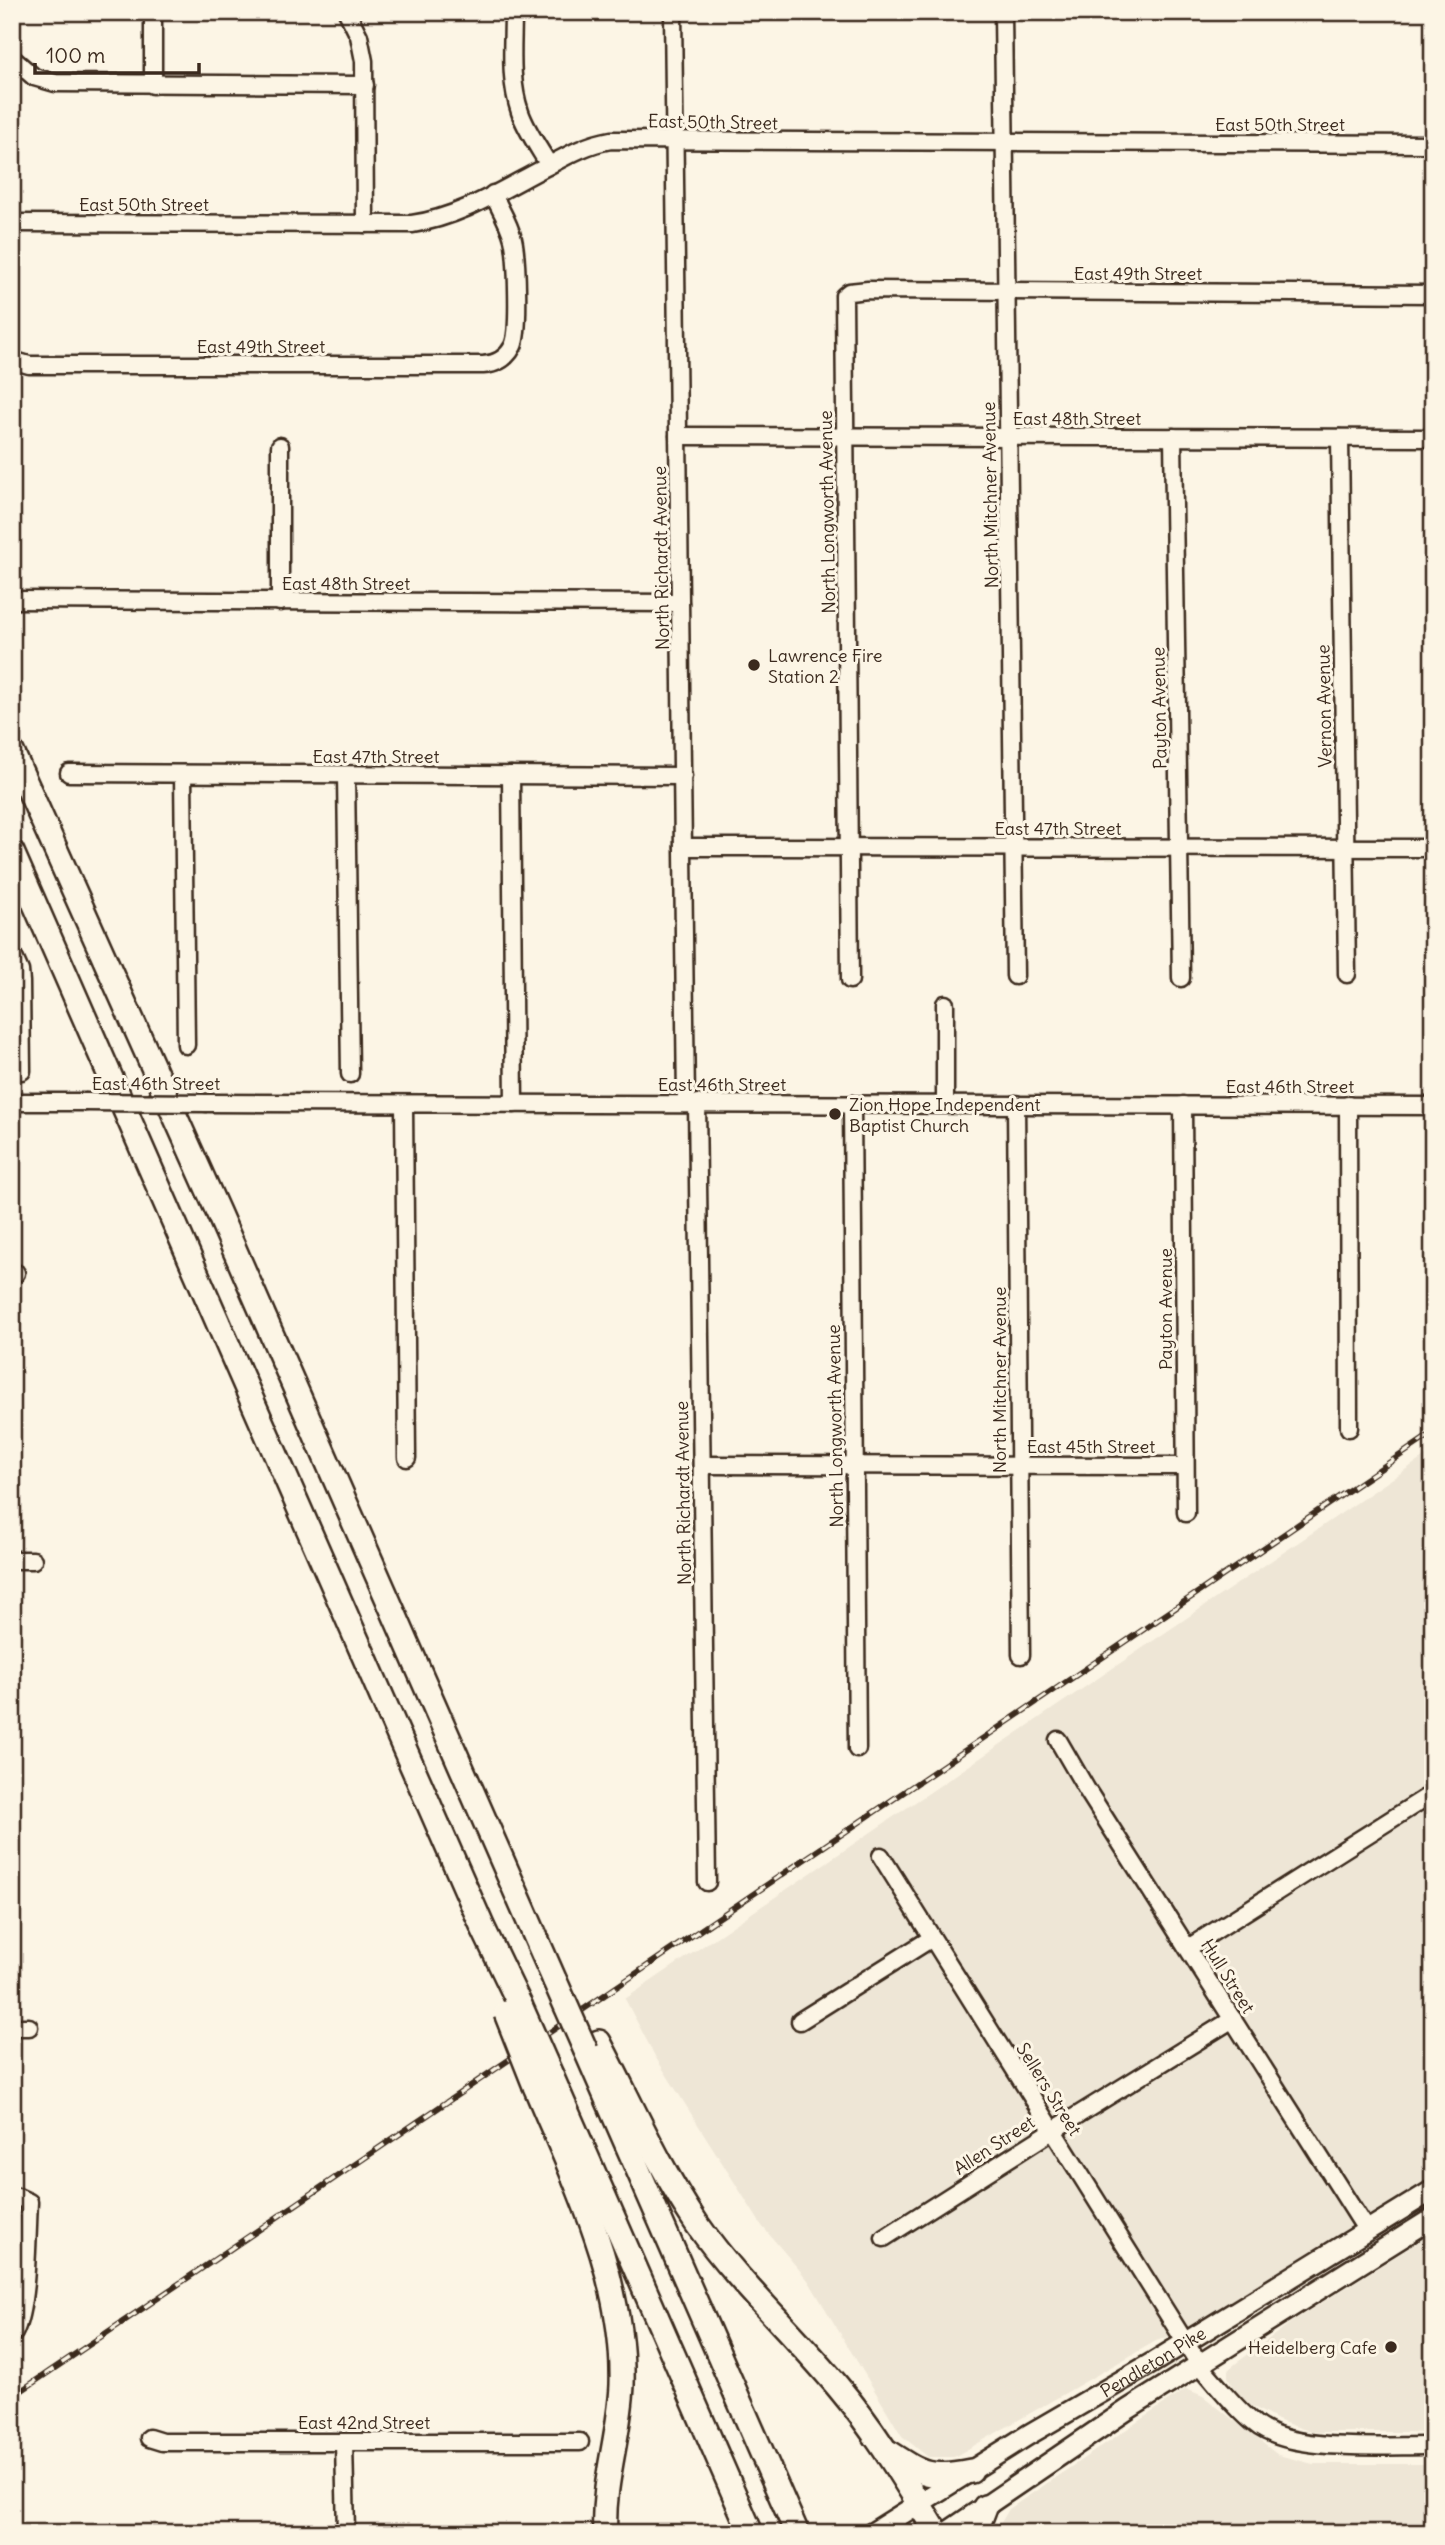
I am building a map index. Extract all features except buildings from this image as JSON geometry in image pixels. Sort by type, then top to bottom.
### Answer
[{"type":"highway","points":[[12,752],[488,1827],[592,2047],[797,2533]]},
{"type":"highway","points":[[12,852],[482,1928],[543,2081],[751,2533]]},
{"type":"highway","points":[[592,2047],[658,2162],[698,2225],[751,2292],[841,2390],[886,2451],[937,2533]]},
{"type":"highway","points":[[543,2081],[606,2263],[617,2312],[622,2386],[606,2494],[605,2533]]},
{"type":"highway","points":[[886,2451],[919,2472],[936,2476],[971,2470]]},
{"type":"highway","points":[[975,2533],[985,2507]]},
{"type":"main road","name":"Pendleton Pike","points":[[872,2533],[971,2470],[1433,2190]]},
{"type":"main road","name":"Pendleton Pike","points":[[946,2533],[1111,2420],[1433,2218]]},
{"type":"street","points":[[153,12],[153,85]]},
{"type":"street","points":[[347,12],[362,46],[365,85],[365,224]]},
{"type":"street","points":[[513,12],[517,101],[524,121],[549,165]]},
{"type":"street","name":"North Richardt Avenue","points":[[673,12],[683,847],[702,1465],[707,1882]]},
{"type":"street","name":"North Mitchner Avenue","points":[[1003,12],[1014,976]]},
{"type":"street","points":[[12,58],[29,74],[55,83],[365,85]]},
{"type":"street","name":"East 50th Street","points":[[12,223],[402,225],[433,221],[457,213],[583,147],[601,142],[1433,144]]},
{"type":"street","name":"East 49th Street","points":[[12,360],[29,365],[483,365],[498,361],[507,355],[517,334],[515,255],[511,233],[493,194]]},
{"type":"street","name":"East 49th Street","points":[[844,296],[849,292],[868,290],[1433,294]]},
{"type":"street","name":"North Longworth Avenue","points":[[844,296],[851,847],[850,980]]},
{"type":"street","name":"East 48th Street","points":[[678,436],[1433,438]]},
{"type":"street","name":"Payton Avenue","points":[[1174,437],[1181,978]]},
{"type":"street","name":"Vernon Avenue","points":[[1340,438],[1347,974]]},
{"type":"street","points":[[280,446],[280,602]]},
{"type":"street","name":"East 48th Street","points":[[12,600],[680,603]]},
{"type":"street","name":"East 47th Street","points":[[69,773],[683,776]]},
{"type":"street","points":[[183,774],[186,1045]]},
{"type":"street","points":[[346,775],[350,1074]]},
{"type":"street","points":[[511,775],[514,1104]]},
{"type":"street","name":"East 47th Street","points":[[683,847],[1433,848]]},
{"type":"street","points":[[12,953],[20,971],[21,982],[22,1071]]},
{"type":"street","points":[[945,1004],[945,1104]]},
{"type":"street","name":"East 46th Street","points":[[12,1102],[1433,1106]]},
{"type":"street","points":[[404,1104],[407,1458]]},
{"type":"street","name":"North Longworth Avenue","points":[[852,1104],[857,1749]]},
{"type":"street","name":"North Mitchner Avenue","points":[[1017,1104],[1021,1655]]},
{"type":"street","name":"Payton Avenue","points":[[1182,1105],[1186,1513]]},
{"type":"street","points":[[1348,1105],[1349,1428]]},
{"type":"street","name":"East 45th Street","points":[[702,1465],[1185,1466]]},
{"type":"street","points":[[12,1560],[33,1560]]},
{"type":"street","name":"Hull Street","points":[[1058,1740],[1367,2231]]},
{"type":"street","points":[[1188,1948],[1433,1793]]},
{"type":"street","name":"Sellers Street","points":[[881,1856],[1185,2341]]},
{"type":"street","points":[[800,2021],[932,1938]]},
{"type":"street","name":"Allen Street","points":[[884,2238],[1233,2019]]},
{"type":"street","points":[[14,2333],[19,2324],[22,2305],[29,2202],[15,2197]]},
{"type":"street","points":[[1185,2341],[1199,2364],[1256,2426],[1285,2437],[1328,2445],[1433,2446]]},
{"type":"street","name":"East 42nd Street","points":[[149,2438],[162,2442],[580,2441]]},
{"type":"street","points":[[344,2441],[346,2533]]},
{"type":"shaded area","points":[[1433,1451],[1433,2181],[1187,2330],[1156,2341],[954,2457],[928,2457],[902,2436],[808,2280],[762,2226],[656,2058],[625,1999]]},
{"type":"shaded area","points":[[1433,2233],[1433,2434],[1312,2432],[1277,2420],[1252,2406],[1237,2393],[1228,2377],[1228,2370],[1235,2364],[1293,2321]]},
{"type":"shaded area","points":[[1186,2389],[1203,2396],[1278,2455],[1313,2464],[1433,2464],[1433,2533],[995,2533],[1009,2509]]},
{"type":"railway","points":[[12,2397],[1433,1433]]},
{"type":"place","name":"Lawrence Fire Station 2","points":[[754,665]]},
{"type":"place","name":"Zion Hope Independent Baptist Church","points":[[835,1114]]},
{"type":"place","name":"Heidelberg Cafe","points":[[1391,2347]]}]
